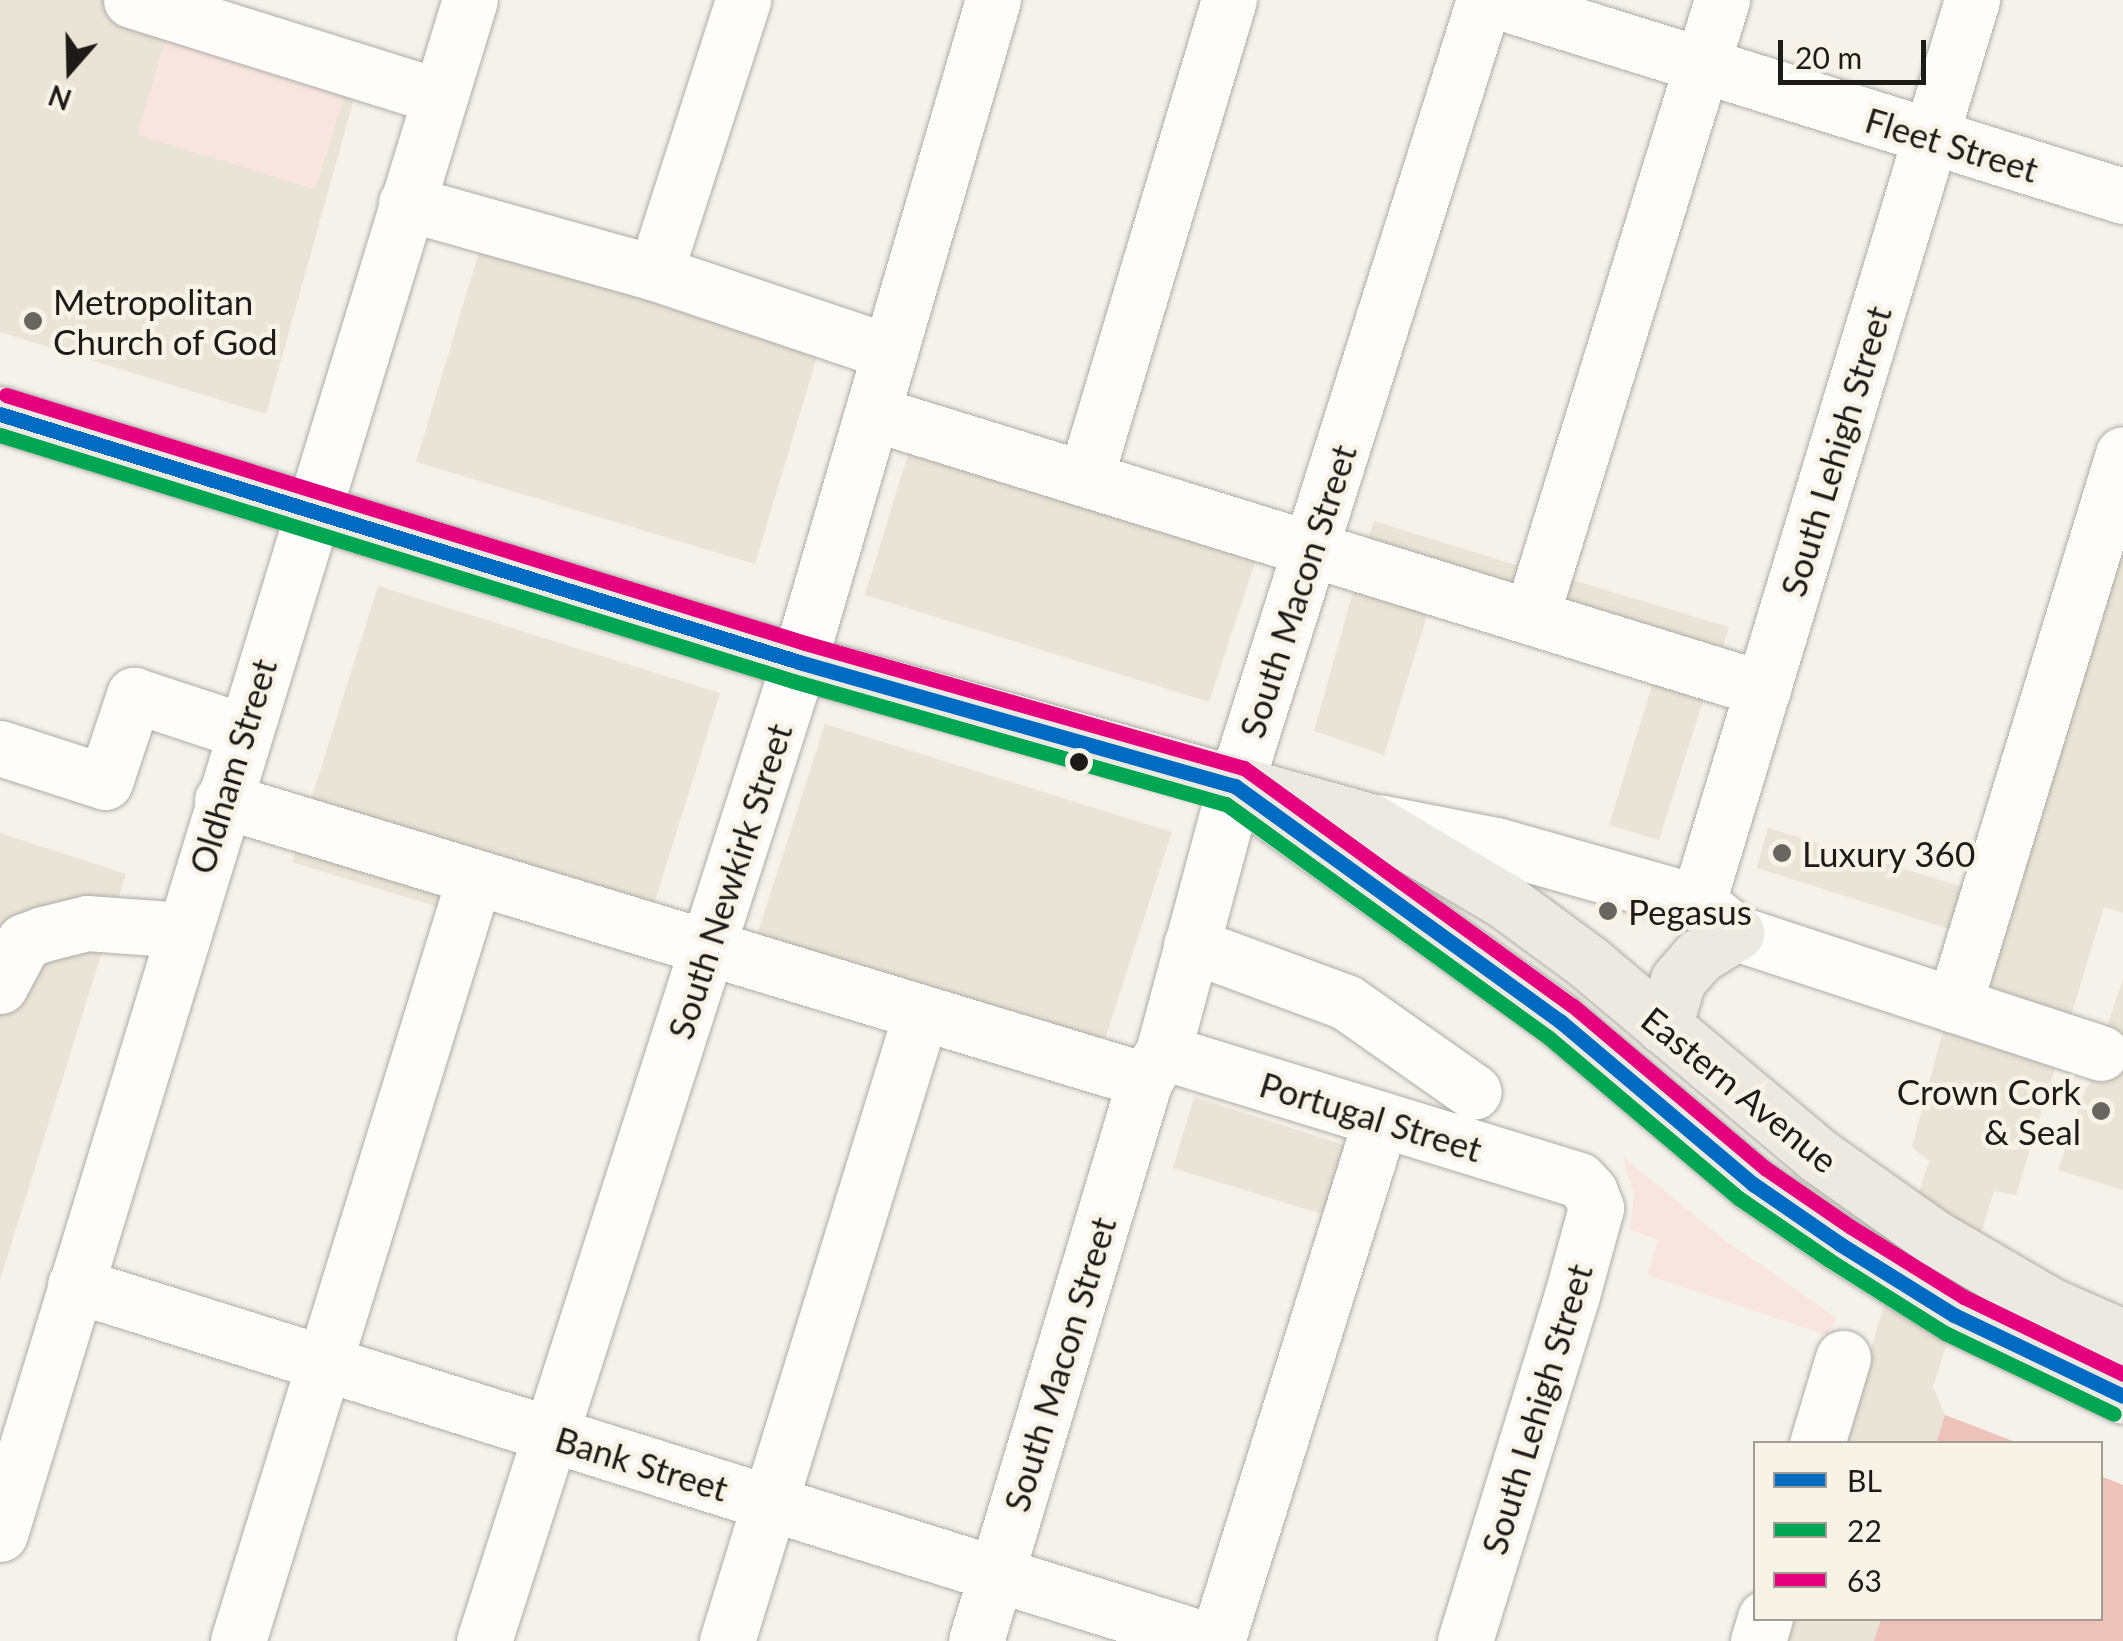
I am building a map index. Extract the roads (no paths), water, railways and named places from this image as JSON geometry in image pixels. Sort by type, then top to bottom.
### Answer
[{"type":"main road","name":"Eastern Avenue","points":[[0,414],[311,507],[800,662],[1235,786],[1370,820],[1506,901],[1818,1156],[1935,1238],[2052,1306],[2123,1336]]},
{"type":"main road","name":"Eastern Avenue","points":[[1235,786],[1560,1020],[1754,1184],[1840,1244],[1954,1315],[2123,1396]]},
{"type":"main road","points":[[1664,1028],[1678,980],[1699,956],[1717,918]]},
{"type":"street","points":[[131,0],[192,9],[440,98]]},
{"type":"street","name":"Oldham Street","points":[[0,1534],[311,507],[470,0]]},
{"type":"street","points":[[656,273],[743,0]]},
{"type":"street","name":"South Newkirk Street","points":[[484,1641],[800,662],[993,0]]},
{"type":"street","points":[[1086,479],[1229,0]]},
{"type":"street","name":"South Macon Street","points":[[976,1641],[1191,945],[1235,786],[1484,0]]},
{"type":"street","name":"Fleet Street","points":[[1494,0],[2123,196]]},
{"type":"street","points":[[1532,617],[1722,0]]},
{"type":"street","name":"South Lehigh Street","points":[[1717,918],[1763,689],[1972,0]]},
{"type":"street","points":[[406,203],[656,273],[890,352]]},
{"type":"street","points":[[872,413],[1763,689]]},
{"type":"street","points":[[1954,1004],[2123,454]]},
{"type":"street","points":[[0,748],[105,782],[134,695],[243,731]]},
{"type":"street","name":"Portugal Street","points":[[222,800],[921,1014],[1381,1119],[1579,1180]]},
{"type":"street","name":"Eastern Avenue","points":[[1370,820],[1496,845],[2101,1053]]},
{"type":"street","points":[[238,1641],[474,880]]},
{"type":"street","points":[[0,986],[24,941],[42,934],[87,923],[182,930]]},
{"type":"street","points":[[1191,945],[1346,1002],[1474,1092]]},
{"type":"street","points":[[727,1641],[921,1014]]},
{"type":"street","points":[[1213,1641],[1381,1119]]},
{"type":"street","name":"South Lehigh Street","points":[[1465,1641],[1596,1208],[1579,1180]]},
{"type":"street","name":"Bank Street","points":[[75,1285],[1213,1641]]},
{"type":"street","points":[[1818,1441],[1843,1358]]},
{"type":"place","name":"Metropolitan Church of God","points":[[33,321]]},
{"type":"place","name":"Luxury 360","points":[[1782,853]]},
{"type":"place","name":"Pegasus","points":[[1608,911]]},
{"type":"place","name":"Crown Cork & Seal","points":[[2101,1111]]}]
